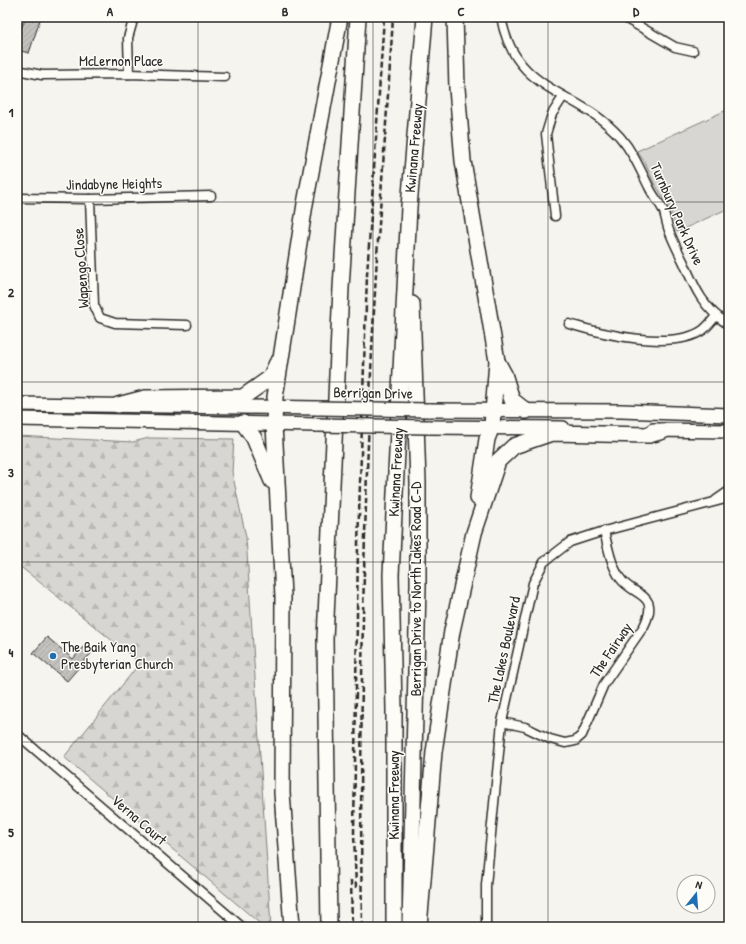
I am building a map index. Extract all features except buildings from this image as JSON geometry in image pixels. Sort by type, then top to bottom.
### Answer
[{"type":"highway","points":[[292,927],[282,793],[284,624],[274,425],[282,352],[304,204],[340,17]]},
{"type":"highway","points":[[330,927],[324,639],[358,17]]},
{"type":"highway","name":"Kwinana Freeway","points":[[394,927],[394,709],[391,575],[407,252],[425,17]]},
{"type":"highway","points":[[418,927],[434,752],[452,631],[474,533],[487,439],[492,426],[497,360],[463,161],[457,88],[455,17]]},
{"type":"highway","name":"Berrigan Drive to North Lakes Road C-D","points":[[407,252],[414,319],[418,483],[418,638],[410,927]]},
{"type":"highway","points":[[118,405],[145,398],[243,397],[270,378],[282,352]]},
{"type":"highway","points":[[497,360],[504,374],[512,400],[526,411]]},
{"type":"highway","points":[[243,423],[254,438],[277,495]]},
{"type":"highway","points":[[474,533],[498,461],[514,446],[552,433],[649,435],[663,431]]},
{"type":"highway","points":[[319,927],[319,747],[325,727]]},
{"type":"main road","name":"Berrigan Drive","points":[[17,404],[428,410],[621,411],[729,415]]},
{"type":"main road","points":[[17,420],[428,427],[492,426],[663,431],[729,431]]},
{"type":"street","points":[[129,74],[128,38],[134,17]]},
{"type":"street","name":"Turnbury Park Drive","points":[[501,17],[503,30],[519,63],[534,78],[607,125],[620,137],[641,168],[653,195],[659,202],[670,232],[699,297],[716,316],[729,325]]},
{"type":"street","points":[[624,17],[675,47],[693,51]]},
{"type":"street","name":"McLernon Place","points":[[17,70],[42,75],[129,74],[225,77]]},
{"type":"street","points":[[555,216],[546,134],[552,114],[563,97]]},
{"type":"street","name":"Jindabyne Heights","points":[[17,198],[90,199],[211,196]]},
{"type":"street","name":"Wapengo Close","points":[[90,199],[94,305],[100,318],[115,323],[187,324]]},
{"type":"street","points":[[569,324],[590,330],[647,340],[671,339],[703,330],[716,316]]},
{"type":"street","name":"The Lakes Boulevard","points":[[714,502],[729,491]]},
{"type":"street","name":"The Lakes Boulevard","points":[[486,927],[486,886],[502,722],[531,591],[544,562],[570,542],[604,531],[729,498]]},
{"type":"street","name":"The Fairway","points":[[502,722],[525,727],[550,739],[565,743],[575,741],[582,735],[604,684],[644,626],[649,616],[649,604],[644,596],[621,580],[614,569],[604,531]]},
{"type":"street","name":"Verna Court","points":[[17,734],[242,927]]},
{"type":"green space","points":[[729,109],[729,208],[677,232],[670,208],[654,183],[644,161],[637,151]]},
{"type":"green space","points":[[17,436],[133,442],[149,438],[234,439],[232,472],[246,537],[271,927],[264,927],[64,757],[140,663],[17,564]]},
{"type":"railway","points":[[356,888],[354,833],[358,544],[367,275],[384,17]]},
{"type":"railway","points":[[362,927],[362,681],[368,436],[376,273],[393,17]]},
{"type":"railway","points":[[351,880],[352,927]]},
{"type":"place","name":"The Baik Yang Presbyterian Church","points":[[53,656]]}]
